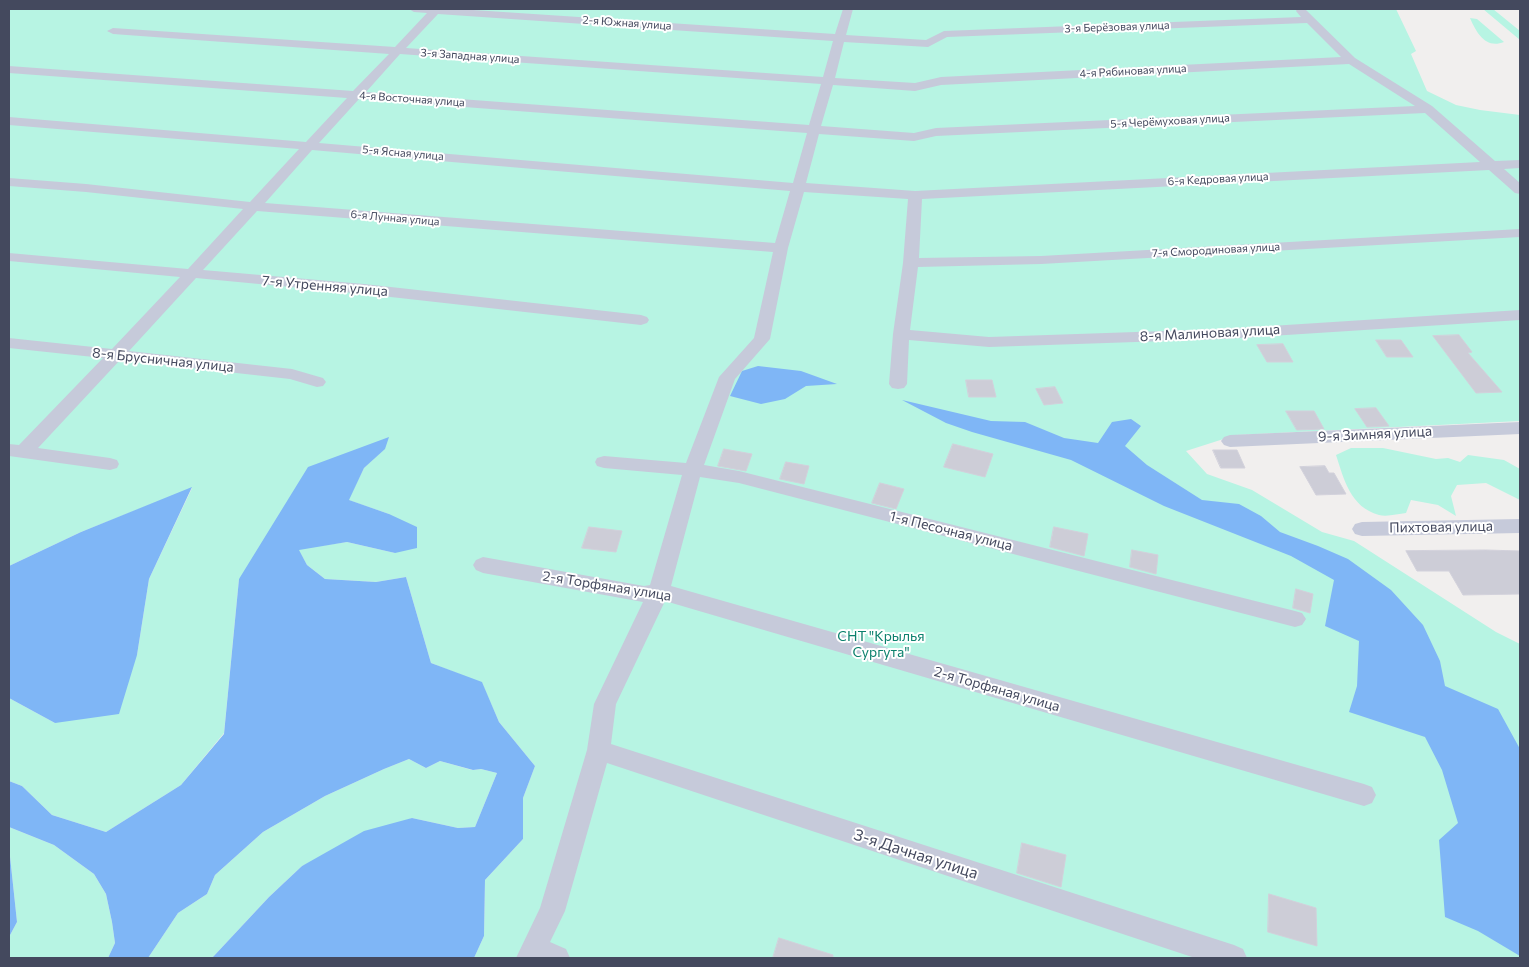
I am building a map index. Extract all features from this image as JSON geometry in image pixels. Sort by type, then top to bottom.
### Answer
[{"type":"street","name":"2-я Южная улица","points":[[414,9],[928,44]]},
{"type":"street","points":[[540,955],[599,750],[605,704],[659,592],[693,470],[727,378],[762,339],[781,248],[848,9]]},
{"type":"street","points":[[1299,9],[1351,60],[1428,109],[1494,165],[1520,190]]},
{"type":"street","points":[[16,450],[118,355],[252,206],[436,10]]},
{"type":"street","name":"3-я Берёзовая улица","points":[[928,44],[944,34],[1309,20]]},
{"type":"street","name":"3-я Западная улица","points":[[113,31],[915,87]]},
{"type":"street","name":"4-я Рябиновая улица","points":[[915,87],[941,81],[1351,60]]},
{"type":"street","name":"4-я Восточная улица","points":[[9,69],[914,137]]},
{"type":"street","name":"5-я Черёмуховая улица","points":[[914,137],[936,132],[1428,109]]},
{"type":"street","name":"5-я Ясная улица","points":[[9,121],[797,187]]},
{"type":"street","name":"6-я Кедровая улица","points":[[915,194],[1520,164]]},
{"type":"street","name":"6-я Лунная улица","points":[[9,182],[86,188],[252,206],[781,248]]},
{"type":"street","points":[[797,187],[915,194],[911,263],[900,334],[898,384]]},
{"type":"street","name":"7-я Смородиновая улица","points":[[911,263],[1041,260],[1520,233]]},
{"type":"street","name":"7-я Утренняя улица","points":[[9,257],[364,289],[641,320]]},
{"type":"street","name":"8-я Малиновая улица","points":[[900,334],[990,342],[1224,334],[1520,315]]},
{"type":"street","name":"8-я Брусничная улица","points":[[9,343],[292,374],[317,382]]},
{"type":"street","name":"9-я Зимняя улица","points":[[1230,441],[1520,428]]},
{"type":"street","points":[[16,450],[110,464]]},
{"type":"street","name":"1-я Песочная улица","points":[[604,462],[693,470],[739,478],[1295,619]]},
{"type":"street","name":"Пихтовая улица","points":[[1362,529],[1520,526]]},
{"type":"street","name":"2-я Торфяная улица","points":[[482,566],[644,594],[659,592],[1364,795]]},
{"type":"street","name":"3-я Дачная улица","points":[[599,750],[1234,958]]},
{"type":"green space","name":"CНТ \"Крылья Сургута\"","points":[[9,9],[1396,9],[1416,51],[1411,54],[1427,91],[1456,105],[1520,115],[1520,421],[1236,435],[1186,451],[1207,474],[1252,490],[1322,532],[1354,541],[1496,632],[1520,644],[1520,958],[474,958],[484,936],[485,880],[523,839],[523,798],[535,766],[499,722],[482,683],[431,663],[406,577],[376,582],[325,579],[307,565],[298,549],[347,542],[395,553],[389,514],[348,500],[364,468],[384,449],[239,579],[224,733],[181,785],[106,832],[52,815],[22,786],[9,781],[9,698],[55,723],[137,655],[149,579],[192,488],[81,532],[9,566]]},
{"type":"green space","points":[[1483,9],[1493,9],[1520,31],[1520,40]]},
{"type":"green space","points":[[1470,18],[1477,19],[1504,42],[1498,44],[1487,42],[1479,34]]},
{"type":"green space","points":[[1351,448],[1383,448],[1436,459],[1448,458],[1460,462],[1468,455],[1504,460],[1520,469],[1520,500],[1486,483],[1457,485],[1451,496],[1456,516],[1438,505],[1411,500],[1406,513],[1389,516],[1379,515],[1361,506],[1345,482],[1336,455]]},
{"type":"green space","points":[[409,759],[426,768],[440,761],[472,770],[481,769],[497,773],[475,827],[458,828],[412,818],[302,866],[269,897],[212,958],[148,958],[178,913],[207,894],[215,875],[263,832],[325,796]]},
{"type":"green space","points":[[9,827],[54,845],[94,874],[106,894],[112,922],[115,943],[108,958],[9,958],[9,937],[17,922],[9,847]]},
{"type":"water","points":[[758,366],[801,371],[837,384],[806,386],[785,399],[761,404],[730,396],[742,371]]},
{"type":"water","points":[[902,400],[991,421],[1025,422],[1064,438],[1098,443],[1112,422],[1131,419],[1141,426],[1125,446],[1147,465],[1202,500],[1239,504],[1261,516],[1280,532],[1348,559],[1391,590],[1423,625],[1440,661],[1445,686],[1498,709],[1520,749],[1520,956],[1478,931],[1445,917],[1439,840],[1458,823],[1442,770],[1425,737],[1349,712],[1357,686],[1359,641],[1325,626],[1334,580],[1291,556],[1164,506],[1071,460],[946,423]]},
{"type":"water","points":[[389,437],[385,449],[364,468],[349,500],[389,514],[417,527],[417,548],[395,553],[347,542],[299,550],[307,565],[325,579],[376,582],[406,577],[431,663],[482,682],[499,722],[535,766],[523,798],[523,839],[485,880],[484,936],[474,958],[212,958],[269,897],[302,866],[364,831],[412,818],[458,828],[475,827],[497,773],[481,769],[473,770],[440,761],[426,768],[409,759],[325,796],[263,832],[215,875],[207,894],[178,913],[148,958],[108,958],[115,943],[106,894],[94,874],[54,845],[9,827],[9,781],[22,786],[52,815],[106,832],[181,785],[224,734],[239,579],[308,467]]},
{"type":"water","points":[[192,487],[149,579],[137,655],[119,714],[55,723],[9,698],[9,566],[81,532]]},
{"type":"water","points":[[9,847],[17,922],[9,937]]},
{"type":"building","points":[[1459,335],[1472,352],[1468,353],[1502,392],[1476,393],[1433,336]]},
{"type":"building","points":[[1376,340],[1401,340],[1413,357],[1387,357]]},
{"type":"building","points":[[1283,344],[1293,362],[1267,362],[1257,345]]},
{"type":"building","points":[[966,380],[992,380],[996,397],[969,397]]},
{"type":"building","points":[[1055,387],[1063,403],[1044,405],[1036,389]]},
{"type":"building","points":[[1376,408],[1389,426],[1367,427],[1355,409]]},
{"type":"building","points":[[1286,411],[1314,411],[1324,429],[1297,430]]},
{"type":"building","points":[[953,444],[993,454],[985,477],[944,467]]},
{"type":"building","points":[[724,449],[752,454],[746,471],[718,466]]},
{"type":"building","points":[[1213,450],[1237,450],[1245,468],[1221,468]]},
{"type":"building","points":[[786,462],[809,466],[804,484],[780,479]]},
{"type":"building","points":[[1325,466],[1329,473],[1334,473],[1346,494],[1316,495],[1300,467]]},
{"type":"building","points":[[880,483],[904,489],[896,509],[872,503]]},
{"type":"building","points":[[589,527],[622,531],[616,552],[582,548]]},
{"type":"building","points":[[1054,527],[1088,534],[1084,556],[1050,547]]},
{"type":"building","points":[[1132,550],[1158,555],[1156,574],[1130,567]]},
{"type":"building","points":[[1406,551],[1520,551],[1520,594],[1463,595],[1449,571],[1417,571]]},
{"type":"building","points":[[1296,589],[1313,594],[1310,613],[1293,608]]},
{"type":"building","points":[[1022,843],[1066,855],[1061,887],[1017,873]]},
{"type":"building","points":[[1269,894],[1316,908],[1317,946],[1268,932]]},
{"type":"building","points":[[779,938],[833,955],[833,958],[773,958]]}]
